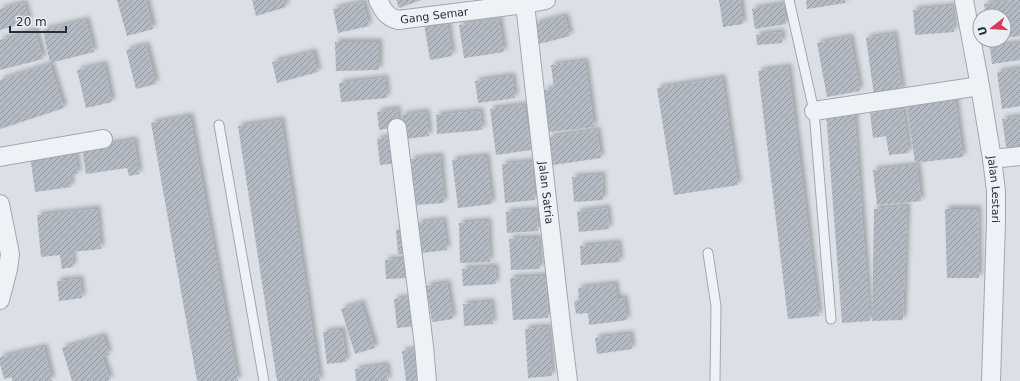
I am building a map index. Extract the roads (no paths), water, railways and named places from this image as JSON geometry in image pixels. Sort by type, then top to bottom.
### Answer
[{"type":"street","name":"Gang Semar","points":[[378,0],[391,19],[398,20],[487,4],[524,4],[546,0]]},
{"type":"street","name":"Jalan Lestari","points":[[964,0],[980,86],[996,191],[991,381]]},
{"type":"street","name":"Jalan Satria","points":[[524,4],[568,381]]},
{"type":"street","points":[[814,111],[980,86]]},
{"type":"street","points":[[397,128],[427,381]]},
{"type":"street","points":[[0,157],[103,139]]},
{"type":"street","points":[[992,159],[1020,156]]},
{"type":"street","points":[[0,204],[10,254],[8,269],[0,300]]},
{"type":"lane","points":[[789,0],[814,111],[831,319]]},
{"type":"lane","points":[[219,125],[264,381]]},
{"type":"lane","points":[[708,253],[716,306],[715,381]]}]
